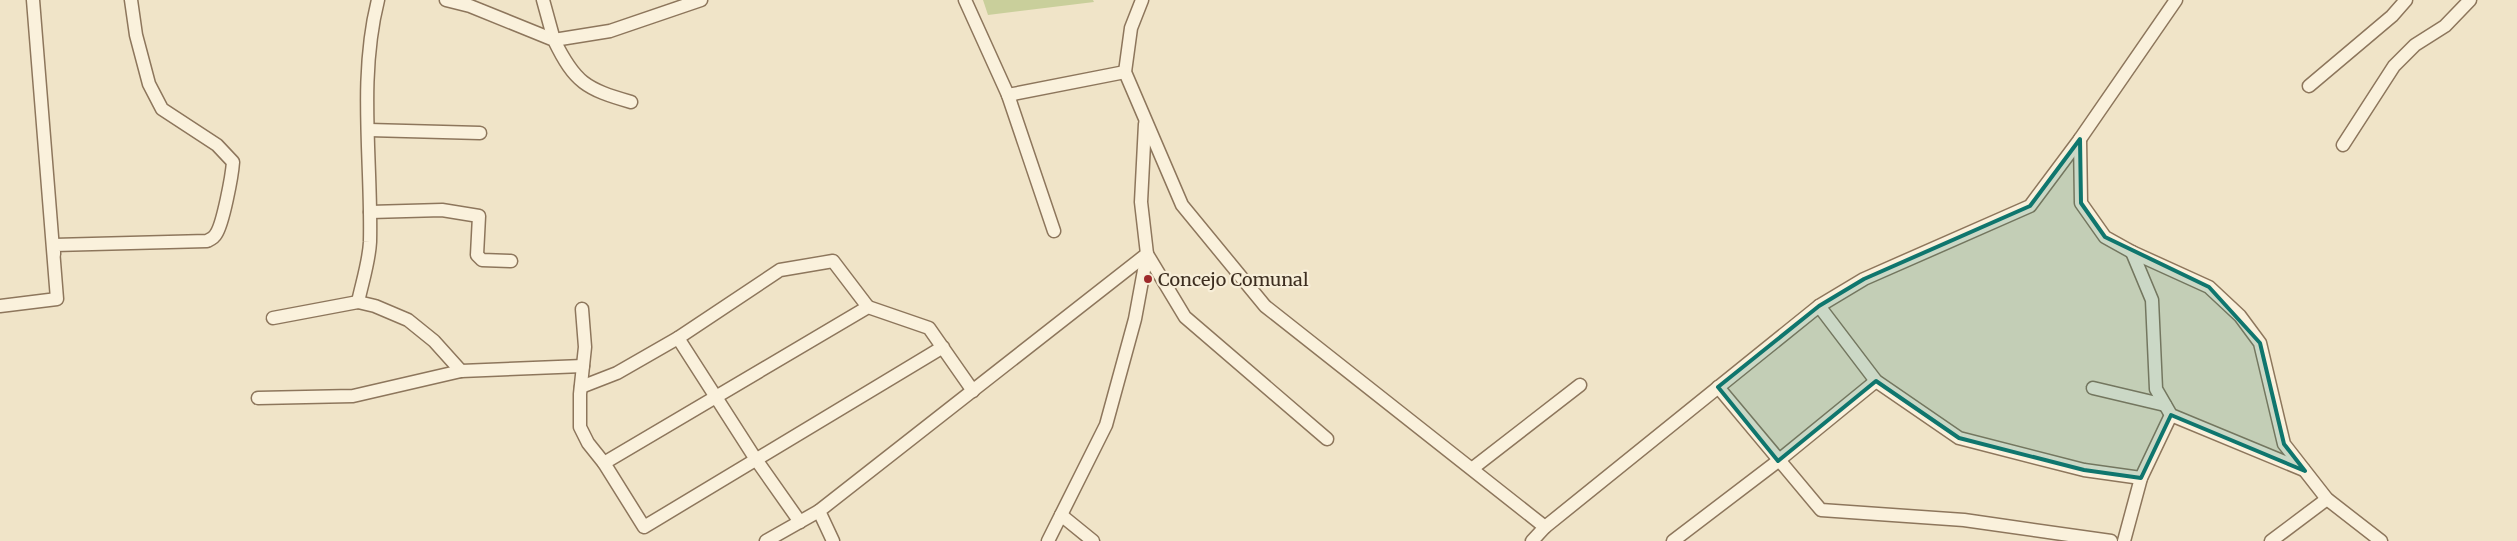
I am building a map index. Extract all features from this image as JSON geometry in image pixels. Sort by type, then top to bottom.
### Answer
[{"type":"street","points":[[0,306],[57,299],[33,0]]},
{"type":"street","points":[[54,254],[54,244],[207,242],[216,236],[222,224],[225,200],[232,182],[233,162],[217,145],[162,109],[149,84],[136,35],[131,0]]},
{"type":"street","points":[[358,302],[370,245],[368,71],[370,30],[378,0]]},
{"type":"street","points":[[543,0],[554,40],[566,64],[584,85],[631,102]]},
{"type":"street","points":[[453,1],[554,40],[610,31],[701,0]]},
{"type":"street","points":[[965,0],[1008,94],[1054,231]]},
{"type":"street","points":[[1142,0],[1131,28],[1125,72],[1182,205],[1265,306],[1545,526]]},
{"type":"street","points":[[1532,541],[1545,526],[1819,306],[1864,279],[2030,206],[2080,140],[2176,0]]},
{"type":"street","points":[[2343,145],[2394,66],[2415,45],[2445,26],[2470,0]]},
{"type":"street","points":[[2309,86],[2392,16],[2400,2]]},
{"type":"street","points":[[1008,94],[1125,72]]},
{"type":"street","points":[[1048,541],[1106,424],[1135,319],[1147,254],[1141,202],[1145,122]]},
{"type":"street","points":[[369,130],[480,133]]},
{"type":"street","points":[[2080,140],[2081,203],[2105,237],[2132,252],[2209,287],[2240,316],[2260,343],[2284,444],[2327,499],[2381,541]]},
{"type":"street","points":[[370,212],[442,210],[479,216],[477,255],[482,260],[510,261]]},
{"type":"street","points":[[2132,252],[2152,300],[2156,389],[2168,410]]},
{"type":"street","points":[[766,541],[820,511],[1147,254]]},
{"type":"street","points":[[1147,254],[1185,317],[1326,439]]},
{"type":"street","points":[[581,386],[617,373],[678,338],[780,270],[833,261],[868,307],[929,328],[974,391]]},
{"type":"street","points":[[272,318],[358,302],[375,306],[408,320],[434,341],[461,371]]},
{"type":"street","points":[[1819,306],[1876,381],[1959,438],[2084,470],[2141,478]]},
{"type":"street","points":[[604,463],[868,307]]},
{"type":"street","points":[[582,309],[584,347],[580,427],[588,444],[604,463],[644,527],[755,458],[943,347]]},
{"type":"street","points":[[678,338],[755,458],[800,522]]},
{"type":"street","points":[[258,398],[353,396],[461,371],[583,366]]},
{"type":"street","points":[[1673,541],[1778,461],[1876,381]]},
{"type":"street","points":[[1473,468],[1580,385]]},
{"type":"street","points":[[1718,387],[1778,461],[1821,510],[1964,520],[2111,541]]},
{"type":"street","points":[[2092,388],[2168,410],[2305,471]]},
{"type":"street","points":[[2124,541],[2141,478],[2168,410]]},
{"type":"street","points":[[2270,541],[2327,499]]},
{"type":"street","points":[[820,511],[833,541]]},
{"type":"street","points":[[1061,516],[1093,541]]},
{"type":"highlighted area","points":[[2080,139],[2081,203],[2105,237],[2209,287],[2260,343],[2284,444],[2305,471],[2171,415],[2141,478],[2084,470],[1959,438],[1876,381],[1778,461],[1718,387],[1819,306],[1864,279],[2030,206]]},
{"type":"green space","points":[[983,0],[1093,0],[1094,2],[988,15]]},
{"type":"place","name":"Concejo Comunal","points":[[1148,279]]}]
